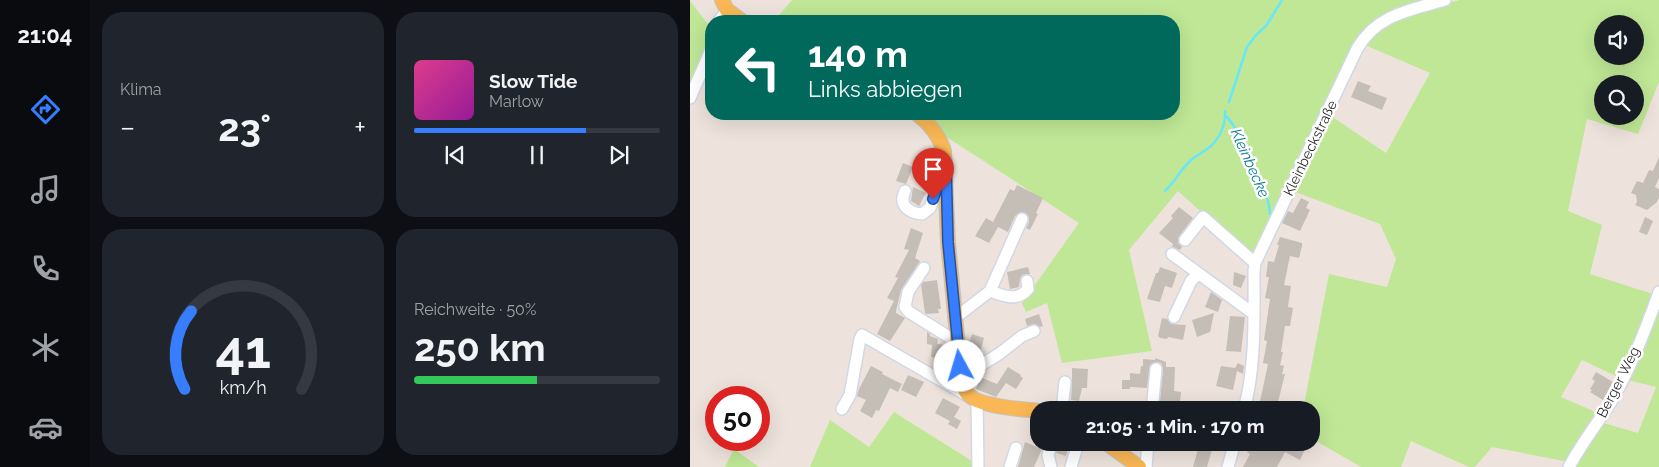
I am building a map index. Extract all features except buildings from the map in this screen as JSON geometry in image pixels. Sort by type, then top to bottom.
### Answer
[{"type":"main road","points":[[924,120],[940,139],[944,151],[948,242],[961,376],[966,392],[973,399],[1030,410]]},
{"type":"main road","points":[[1117,451],[1138,467]]},
{"type":"street","name":"Kleinbeckstraße","points":[[1246,401],[1252,365],[1254,271],[1256,263],[1361,41],[1379,22],[1408,10],[1445,0]]},
{"type":"street","points":[[690,98],[705,64]]},
{"type":"street","points":[[905,191],[903,196],[905,207],[913,214],[922,214],[930,208],[946,165]]},
{"type":"street","points":[[1185,240],[1203,217],[1256,263]]},
{"type":"street","points":[[955,318],[990,291],[1022,219]]},
{"type":"street","points":[[1172,254],[1254,314]]},
{"type":"street","points":[[924,268],[908,292],[905,307],[909,312],[958,342]]},
{"type":"street","points":[[1174,317],[1191,281],[1198,274]]},
{"type":"street","points":[[990,291],[1001,295],[1017,296],[1025,293],[1028,289],[1027,281]]},
{"type":"street","name":"Berger Weg","points":[[1569,467],[1584,439],[1612,400],[1651,315],[1659,292]]},
{"type":"street","points":[[961,376],[998,354],[1022,336],[1034,331]]},
{"type":"street","points":[[842,409],[850,395],[862,335],[973,399],[978,467]]},
{"type":"street","points":[[1153,401],[1156,369]]},
{"type":"street","points":[[1063,401],[1065,382]]},
{"type":"street","points":[[1010,467],[1016,448]]},
{"type":"street","points":[[1049,451],[1048,455],[1051,467]]},
{"type":"street","points":[[1071,467],[1075,451]]},
{"type":"street","points":[[1146,467],[1147,451]]},
{"type":"street","points":[[1228,467],[1232,451]]},
{"type":"green space","points":[[792,0],[1431,0],[1377,21],[1324,112],[1285,187],[1254,260],[1178,191],[1129,250],[1152,351],[1062,363],[1047,303],[1026,312],[1022,303],[1079,223],[942,134],[929,120],[1180,120],[1180,15],[779,15]]},
{"type":"green space","points":[[1460,0],[1659,0],[1659,82],[1644,119],[1644,75],[1594,75],[1594,121],[1587,119],[1568,211],[1602,225],[1590,274],[1656,295],[1620,378],[1582,360],[1561,397],[1600,414],[1569,462],[1492,447],[1475,467],[1469,467],[1411,441],[1401,467],[1361,467],[1320,443],[1320,401],[1305,401],[1329,274],[1387,287],[1396,259],[1380,224],[1293,191],[1331,116],[1386,153],[1430,73],[1365,45],[1381,25],[1414,12]]},
{"type":"green space","points":[[690,1],[705,20],[705,54],[695,83],[690,81]]},
{"type":"green space","points":[[1607,125],[1642,125],[1638,134]]},
{"type":"green space","points":[[1659,301],[1659,467],[1572,467],[1600,422],[1638,433],[1656,387],[1624,379]]},
{"type":"green space","points":[[894,412],[975,463],[976,467],[810,467],[830,420],[869,447]]},
{"type":"green space","points":[[733,451],[737,451],[759,467],[725,467]]},
{"type":"waterway","name":"Kleinbecke","points":[[1229,102],[1247,47],[1266,26],[1282,0]]},
{"type":"waterway","name":"Kleinbecke","points":[[1165,191],[1190,161],[1215,142],[1223,127],[1225,111]]},
{"type":"waterway","name":"Kleinbecke","points":[[1225,115],[1239,136],[1256,182],[1268,200],[1270,214]]},
{"type":"route","points":[[933,199],[946,165],[948,242],[960,366]]}]
